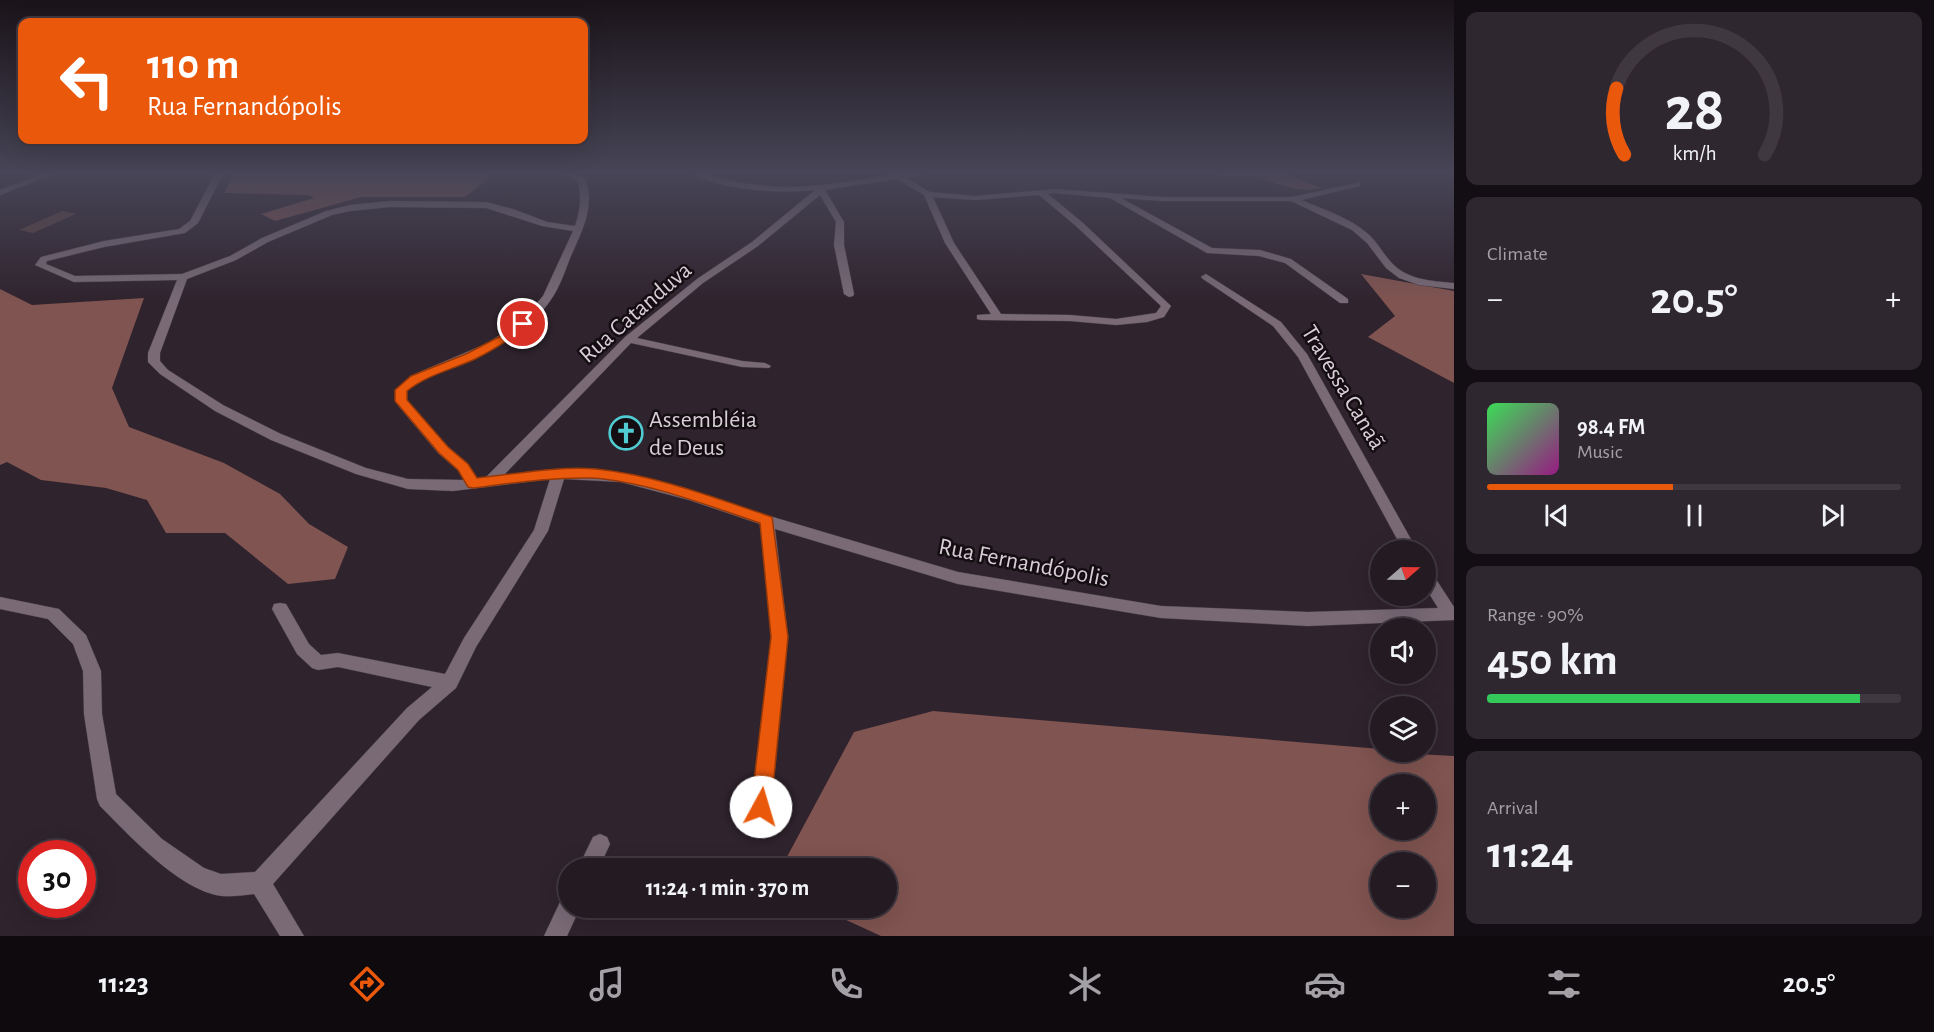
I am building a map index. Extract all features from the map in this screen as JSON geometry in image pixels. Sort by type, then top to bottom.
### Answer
[{"type":"street","points":[[198,216],[194,223],[182,231],[104,244],[44,259],[40,265],[74,279],[183,277],[232,258],[295,226],[327,216]]},
{"type":"street","points":[[522,216],[544,224],[579,229]]},
{"type":"street","points":[[473,483],[463,467],[443,450],[401,401],[401,390],[415,378],[470,357],[503,340],[523,324],[544,302],[579,229],[582,216]]},
{"type":"street","name":"Rua Catanduva","points":[[490,481],[629,339],[700,281],[755,244],[790,216]]},
{"type":"street","points":[[836,216],[840,222],[839,245],[849,294]]},
{"type":"street","points":[[935,216],[956,256],[998,318]]},
{"type":"street","points":[[981,317],[1116,322],[1147,319],[1160,315],[1166,306],[1069,216]]},
{"type":"street","points":[[1146,216],[1210,251],[1283,255],[1300,263]]},
{"type":"street","points":[[1331,216],[1365,235],[1397,273],[1426,283],[1454,286]]},
{"type":"street","points":[[1270,254],[1304,271],[1344,301]]},
{"type":"street","name":"Rua Fernandópolis","points":[[183,277],[154,353],[154,362],[164,372],[219,408],[276,437],[361,471],[408,484],[453,486],[559,474],[621,477],[693,496],[958,579],[1161,612],[1308,619],[1452,614]]},
{"type":"street","name":"Travessa Canaã","points":[[1206,277],[1277,324],[1291,340],[1303,356],[1404,540]]},
{"type":"street","points":[[629,339],[742,364],[765,366]]},
{"type":"street","points":[[0,603],[53,614],[80,640],[92,671],[93,714],[107,799],[154,846],[198,877],[221,885],[260,883],[414,714],[450,683],[470,643],[541,531],[559,474]]},
{"type":"street","points":[[761,807],[780,637],[767,520]]},
{"type":"street","points":[[1436,590],[1452,614]]},
{"type":"street","points":[[280,609],[303,649],[318,663],[339,660],[450,683]]},
{"type":"street","points":[[593,858],[600,844]]},
{"type":"street","points":[[260,883],[293,936]]},
{"type":"street","points":[[555,936],[564,918]]},
{"type":"shaded area","points":[[51,216],[72,216],[33,233],[19,230]]},
{"type":"shaded area","points":[[264,216],[294,216],[275,221]]},
{"type":"shaded area","points":[[1361,274],[1454,291],[1454,383],[1368,337],[1395,316]]},
{"type":"shaded area","points":[[0,289],[32,305],[144,298],[112,388],[129,427],[224,463],[280,494],[309,524],[348,547],[335,579],[288,584],[225,533],[166,533],[147,500],[106,488],[41,480],[7,462],[0,465]]},
{"type":"shaded area","points":[[933,711],[1370,748],[1370,762],[1436,762],[1436,755],[1454,756],[1454,936],[881,936],[842,918],[897,918],[897,858],[786,858],[854,732]]},
{"type":"place","name":"Assembléia de Deus","points":[[626,433]]},
{"type":"route","points":[[523,324],[503,340],[470,357],[415,378],[401,390],[399,395],[401,401],[443,450],[463,467],[473,483],[559,474],[621,477],[693,496],[724,508],[767,520],[780,637],[761,807]]}]
